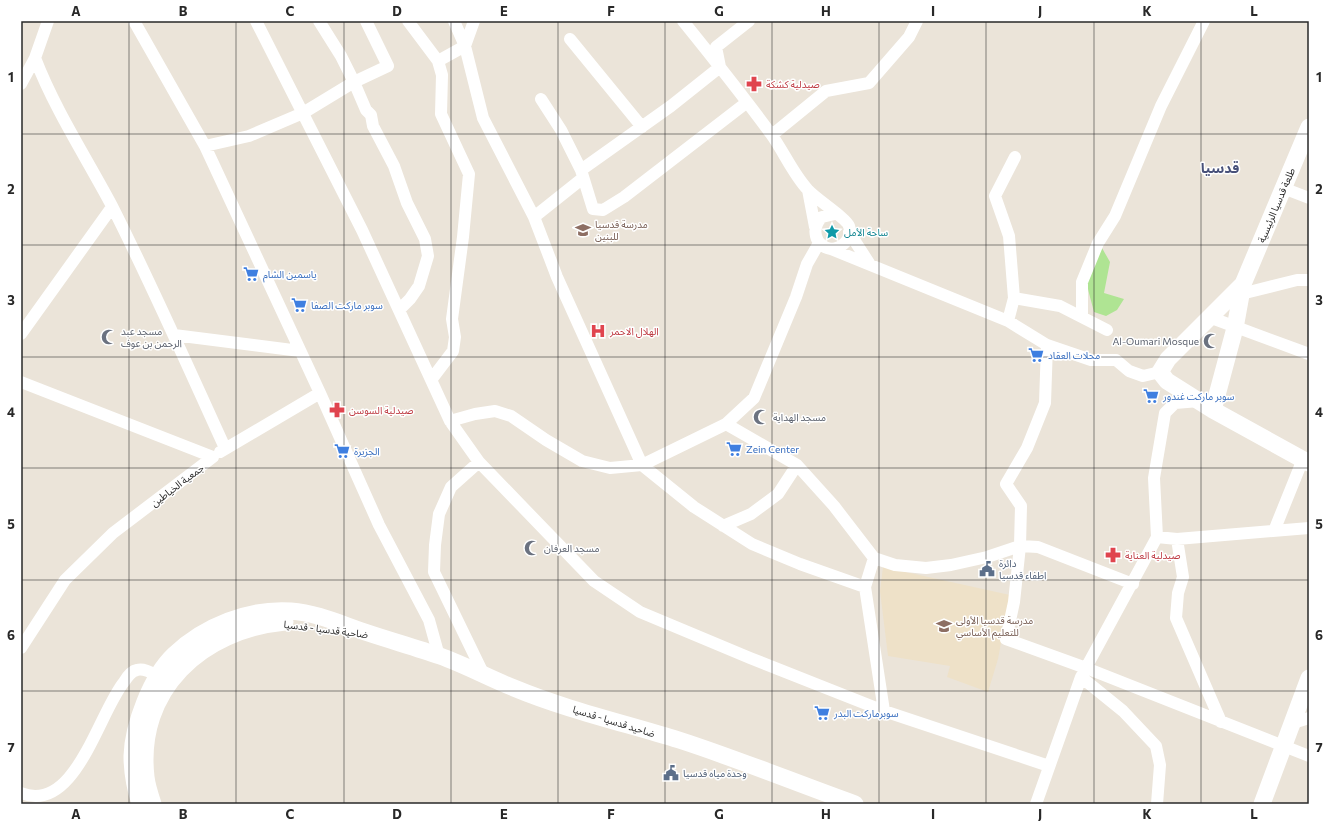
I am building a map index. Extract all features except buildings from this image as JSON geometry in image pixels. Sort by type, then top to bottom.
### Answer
[{"type":"main road","name":"طلعة قدسيا الرئيسية","points":[[1213,410],[1235,328],[1242,289],[1283,188],[1305,150],[1309,127]]},
{"type":"main road","name":"طلعة قدسيا الرئيسية","points":[[1160,372],[1168,359],[1209,317],[1242,289]]},
{"type":"main road","points":[[1160,372],[1166,381],[1213,410],[1306,461]]},
{"type":"main road","name":"ضاحية قدسيا - قدسيا","points":[[140,804],[133,778],[132,754],[136,727],[146,699],[158,676],[173,655],[202,634],[232,618],[263,612],[291,611],[319,616],[374,635]]},
{"type":"main road","name":"ضاحية قدسيا - قدسيا","points":[[153,804],[146,778],[145,755],[148,730],[156,703],[184,664],[210,646],[236,632],[263,624],[288,622],[374,635]]},
{"type":"main road","name":"ضاحيد قدسيا - قدسيا","points":[[374,635],[439,656],[483,673],[513,688],[560,705],[681,741],[855,804]]},
{"type":"main road","points":[[1262,804],[1284,746],[1301,721],[1309,678]]},
{"type":"street","points":[[21,84],[35,58],[48,21]]},
{"type":"street","points":[[134,21],[205,146],[320,393],[379,525],[429,620],[439,656]]},
{"type":"street","points":[[256,21],[362,230],[450,421],[479,462],[594,581],[640,612],[750,658],[884,711],[1049,766]]},
{"type":"street","points":[[319,21],[341,56],[366,110],[371,115],[373,126],[394,166],[407,204],[425,239],[428,256],[419,286],[410,299],[398,310]]},
{"type":"street","points":[[356,21],[358,24],[362,21]]},
{"type":"street","points":[[205,146],[249,136],[303,113],[354,82],[388,66],[366,21]]},
{"type":"street","points":[[408,21],[438,61],[442,75],[441,114],[469,174],[463,237],[452,319],[455,337],[452,351],[431,380]]},
{"type":"street","points":[[454,21],[465,46],[483,118],[534,217],[557,277],[642,465],[694,507],[752,544],[800,564],[865,587]]},
{"type":"street","points":[[438,61],[465,46],[474,21]]},
{"type":"street","points":[[683,21],[772,135],[808,190],[835,214],[845,220],[850,232],[869,264]]},
{"type":"street","points":[[720,67],[716,47],[749,21]]},
{"type":"street","points":[[772,135],[826,91],[869,83],[909,37],[917,21]]},
{"type":"street","points":[[1082,316],[1082,282],[1098,243],[1115,216],[1161,106],[1204,21]]},
{"type":"street","points":[[570,39],[642,127]]},
{"type":"street","points":[[35,58],[45,82],[112,207],[174,335],[225,448]]},
{"type":"street","points":[[534,217],[582,174],[642,127],[672,106],[720,67]]},
{"type":"street","points":[[541,99],[561,130],[582,174],[593,209],[603,210],[624,197],[746,103]]},
{"type":"street","points":[[1008,321],[1014,298],[1009,236],[995,196],[1015,157]]},
{"type":"street","points":[[1283,188],[1309,198]]},
{"type":"street","points":[[808,190],[816,238],[819,243],[1008,321],[1047,345],[1091,360],[1116,360],[1130,371],[1143,376],[1160,372]]},
{"type":"street","points":[[21,334],[112,207]]},
{"type":"street","points":[[815,227],[822,217],[835,214]]},
{"type":"street","points":[[831,249],[837,248],[846,242],[850,232]]},
{"type":"street","points":[[450,421],[475,414],[495,411],[511,416],[546,440],[582,461],[610,468],[642,465],[726,424],[754,398],[796,297],[807,264],[819,243]]},
{"type":"street","points":[[1242,289],[1297,280],[1309,280]]},
{"type":"street","points":[[1014,298],[1060,306],[1107,330]]},
{"type":"street","points":[[1209,317],[1235,328],[1309,354]]},
{"type":"street","points":[[174,335],[300,351]]},
{"type":"street","points":[[1047,345],[1045,404],[1027,448],[1006,484],[1021,506],[1020,546],[1014,602],[1006,638],[1083,672],[1221,722],[1309,756]]},
{"type":"street","name":"جمعية الخياطين","points":[[21,382],[213,457]]},
{"type":"street","points":[[213,457],[225,448],[320,393]]},
{"type":"street","points":[[1036,804],[1083,672],[1133,584],[1157,537],[1154,478],[1166,413],[1175,403],[1199,401]]},
{"type":"street","points":[[726,424],[797,465],[834,506],[874,558],[895,565],[926,568],[951,565],[987,557],[1020,546],[1038,547],[1133,584]]},
{"type":"street","name":"جمعية الخياطين","points":[[21,648],[65,580],[114,533],[213,457]]},
{"type":"street","points":[[1274,531],[1306,461]]},
{"type":"street","points":[[479,462],[451,487],[439,514],[435,545],[434,572],[483,673]]},
{"type":"street","points":[[723,526],[752,514],[778,494],[797,465]]},
{"type":"street","points":[[1157,537],[1177,539],[1309,528]]},
{"type":"street","points":[[1177,539],[1183,577],[1178,593],[1176,618],[1221,722]]},
{"type":"street","points":[[874,558],[865,587],[884,711]]},
{"type":"street","points":[[21,793],[26,795],[45,795],[62,787],[79,765],[117,690],[129,675],[138,670],[148,671],[158,676]]},
{"type":"street","points":[[1083,672],[1156,746],[1160,765],[1158,804]]},
{"type":"shaded area","name":"مدرسة قدسيا الأولى للتعليم الأساسي","points":[[883,567],[1010,595],[998,659],[988,692],[947,677],[950,666],[888,656],[880,591]]},
{"type":"green space","points":[[1102,248],[1110,262],[1104,293],[1124,299],[1117,310],[1106,316],[1094,312],[1087,286],[1090,264]]},
{"type":"place","name":"صيدلية كشكة","points":[[754,84]]},
{"type":"place","name":"مدرسة قدسيا للبنين","points":[[583,230]]},
{"type":"place","name":"ساحة الأمل","points":[[832,232]]},
{"type":"place","name":"ياسمين الشام","points":[[251,274]]},
{"type":"place","name":"سوبر ماركت الصفا","points":[[299,305]]},
{"type":"place","name":"الهلال الاحمر","points":[[598,331]]},
{"type":"place","name":"مسجد عبد الرحمن بن عوف","points":[[109,337]]},
{"type":"place","name":"Al-Oumari Mosque","points":[[1211,341]]},
{"type":"place","name":"محلات العقاد","points":[[1036,355]]},
{"type":"place","name":"سوبر ماركت غندور","points":[[1151,396]]},
{"type":"place","name":"صيدلية السوسن","points":[[337,410]]},
{"type":"place","name":"مسجد الهداية","points":[[761,417]]},
{"type":"place","name":"Zein Center","points":[[734,449]]},
{"type":"place","name":"الجزيرة","points":[[342,451]]},
{"type":"place","name":"مسجد العرفان","points":[[532,548]]},
{"type":"place","name":"صيدلية العناية","points":[[1113,555]]},
{"type":"place","name":"دائرة اطفاء قدسيا","points":[[987,569]]},
{"type":"place","name":"مدرسة قدسيا الأولى للتعليم الأساسي","points":[[944,626]]},
{"type":"place","name":"سوبرماركت البدر","points":[[822,713]]},
{"type":"place","name":"وحدة مياه قدسيا","points":[[671,773]]},
{"type":"district","name":"قدسيا","points":[[1220,167]]}]
